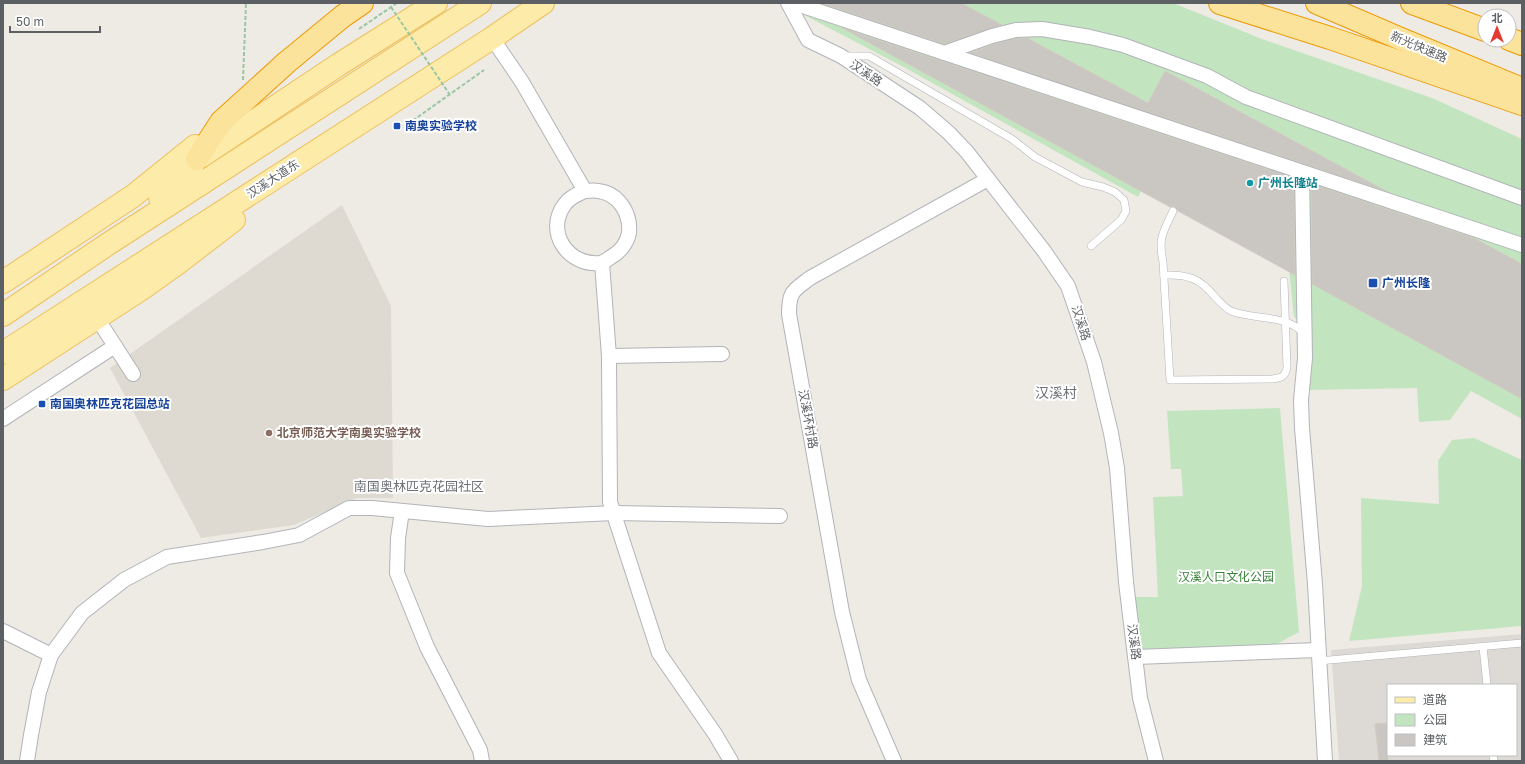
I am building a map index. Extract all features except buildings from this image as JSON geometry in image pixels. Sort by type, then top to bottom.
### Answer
[{"type":"highway","points":[[197,158],[222,122],[287,62],[343,16],[362,3]]},
{"type":"highway","points":[[1220,3],[1330,38],[1522,104]]},
{"type":"highway","name":"新光快速路","points":[[1317,3],[1522,89]]},
{"type":"highway","points":[[1412,3],[1477,27]]},
{"type":"highway","points":[[1445,3],[1477,19]]},
{"type":"main road","points":[[54,281],[178,183],[197,158],[338,65],[436,3]]},
{"type":"main road","points":[[3,315],[108,244],[480,3]]},
{"type":"main road","name":"汉溪大道东","points":[[3,354],[492,38],[543,3]]},
{"type":"main road","points":[[3,282],[133,196],[183,157],[222,122]]},
{"type":"main road","points":[[3,379],[178,263],[263,197],[314,153]]},
{"type":"street","name":"汉溪路","points":[[788,3],[808,40],[841,56],[920,108],[954,138],[988,178],[1044,251],[1068,286],[1094,362],[1111,434],[1117,468],[1126,582],[1140,698],[1146,727],[1155,752],[1156,761]]},
{"type":"street","points":[[794,3],[1522,245]]},
{"type":"street","points":[[944,53],[992,36],[1016,30],[1042,28],[1123,45],[1207,76],[1246,97],[1522,198]]},
{"type":"street","points":[[492,38],[522,82],[585,191]]},
{"type":"street","points":[[1302,172],[1305,358],[1301,400],[1301,421],[1315,584],[1325,761]]},
{"type":"street","name":"汉溪环村路","points":[[894,761],[859,680],[842,612],[789,314],[789,300],[795,290],[810,278],[988,178]]},
{"type":"street","points":[[585,191],[597,191],[609,194],[619,201],[626,211],[629,222],[628,234],[624,245],[616,254],[602,263],[582,261],[572,256],[563,247],[558,237],[556,225],[559,213],[565,203],[574,195],[585,191]]},
{"type":"street","points":[[602,263],[609,356],[610,502],[658,653],[715,734],[731,761]]},
{"type":"street","points":[[97,318],[133,374]]},
{"type":"street","points":[[3,419],[115,346]]},
{"type":"street","points":[[609,356],[722,354]]},
{"type":"street","points":[[27,761],[30,735],[39,692],[50,655],[82,613],[124,580],[167,557],[299,535],[349,508],[372,508],[488,519],[614,513],[780,516]]},
{"type":"street","points":[[402,511],[398,538],[397,573],[427,647],[480,750],[482,761]]},
{"type":"street","points":[[3,631],[50,655]]},
{"type":"street","points":[[1136,657],[1318,656]]},
{"type":"lane","points":[[841,56],[869,56],[1012,139],[1035,157],[1082,182],[1103,187],[1115,192],[1124,200],[1126,211],[1121,220],[1091,246]]},
{"type":"lane","points":[[1173,211],[1161,237],[1160,247],[1164,275],[1170,380],[1281,378],[1285,374],[1287,368],[1284,282]]},
{"type":"lane","points":[[1164,275],[1178,274],[1191,277],[1209,289],[1228,310],[1237,313],[1290,322],[1299,328],[1305,335]]},
{"type":"lane","points":[[1318,656],[1522,644]]},
{"type":"lane","points":[[1483,647],[1487,684]]},
{"type":"path","points":[[243,81],[246,3]]},
{"type":"path","points":[[359,29],[397,3]]},
{"type":"path","points":[[391,7],[450,95]]},
{"type":"path","points":[[408,124],[484,70]]},
{"type":"shaded area","name":"北京师范大学南奥实验学校","points":[[342,205],[391,306],[393,498],[357,498],[294,525],[201,538],[110,368]]},
{"type":"shaded area","points":[[1522,634],[1522,761],[1339,761],[1331,650]]},
{"type":"green space","points":[[781,3],[1173,3],[1262,39],[1432,98],[1522,139],[1522,419],[1471,391],[1450,420],[1419,422],[1417,388],[1306,390],[1306,326],[1294,317],[1284,220],[1159,155],[1138,197],[900,65]]},
{"type":"green space","name":"汉溪人口文化公园","points":[[1280,408],[1299,632],[1275,645],[1140,649],[1135,597],[1158,597],[1153,497],[1183,496],[1181,469],[1171,469],[1167,411]]},
{"type":"green space","points":[[1474,438],[1522,460],[1522,626],[1349,641],[1362,586],[1361,498],[1439,504],[1438,461],[1452,440]]},
{"type":"place","name":"南奥实验学校","points":[[397,126]]},
{"type":"place","name":"广州长隆站","points":[[1250,183]]},
{"type":"place","name":"广州长隆","points":[[1373,283]]},
{"type":"place","name":"南国奥林匹克花园总站","points":[[42,404]]},
{"type":"place","name":"北京师范大学南奥实验学校","points":[[269,433]]},
{"type":"district","name":"汉溪村","points":[[1056,393]]},
{"type":"district","name":"南国奥林匹克花园社区","points":[[419,486]]}]
